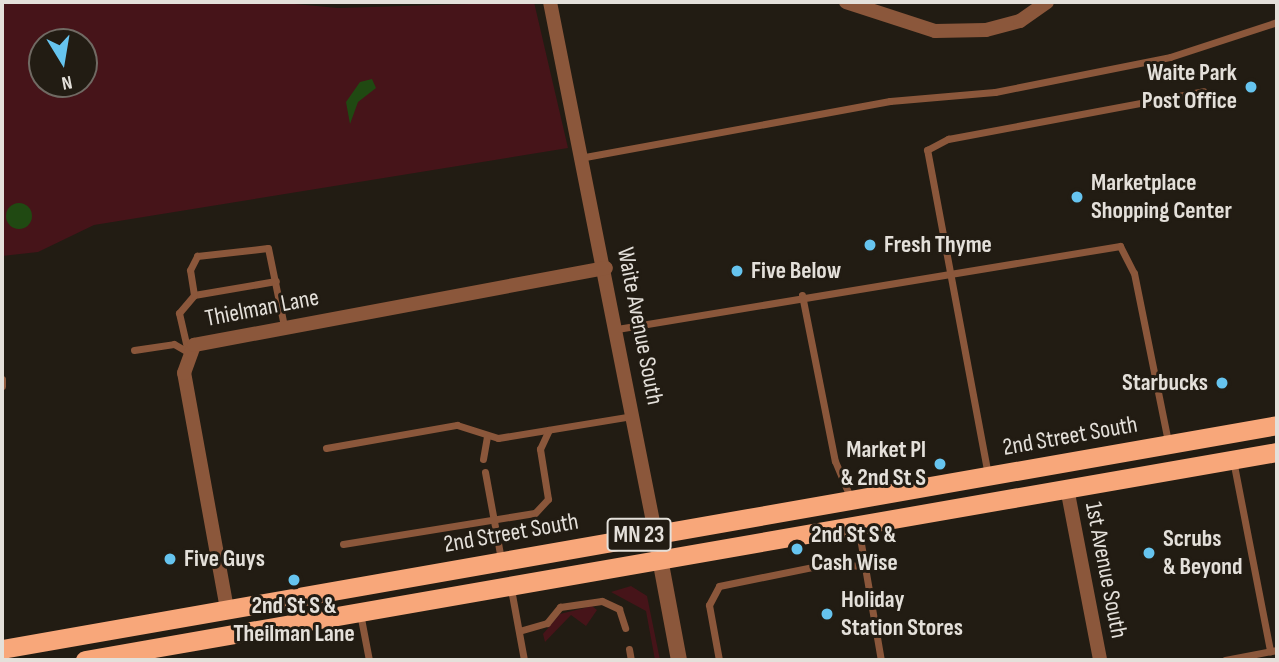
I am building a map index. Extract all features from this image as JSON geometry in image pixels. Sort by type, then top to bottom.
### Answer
[{"type":"highway","name":"2nd Street South","points":[[2,649],[655,532],[1277,425]]},
{"type":"highway","name":"2nd Street South","points":[[85,660],[150,655],[360,612],[1277,452]]},
{"type":"street","name":"Waite Avenue South","points":[[551,2],[585,157],[680,660]]},
{"type":"street","points":[[846,2],[935,31],[986,30],[1020,21],[1047,2]]},
{"type":"street","name":"Thielman Lane","points":[[227,609],[184,373],[188,352],[205,340],[606,268]]},
{"type":"street","name":"1st Avenue South","points":[[1067,488],[1100,660]]},
{"type":"lane","points":[[585,157],[890,101],[1009,89],[1170,57],[1277,22]]},
{"type":"lane","points":[[988,475],[926,164],[935,143],[1204,92]]},
{"type":"lane","points":[[617,329],[802,295],[1119,246],[1134,273],[1169,444]]},
{"type":"lane","points":[[194,295],[190,270],[197,256],[268,248],[284,326]]},
{"type":"lane","points":[[188,352],[179,313],[194,295],[276,281]]},
{"type":"lane","points":[[802,295],[835,461],[851,499]]},
{"type":"lane","points":[[134,350],[170,344],[188,352]]},
{"type":"lane","points":[[2,379],[2,386]]},
{"type":"lane","points":[[326,448],[464,425],[486,436],[634,416]]},
{"type":"lane","points":[[343,544],[494,520],[545,505],[540,449],[551,429]]},
{"type":"lane","points":[[483,459],[486,436]]},
{"type":"lane","points":[[1225,660],[1274,651],[1233,460]]},
{"type":"lane","points":[[485,472],[501,560]]},
{"type":"lane","points":[[858,525],[881,660]]},
{"type":"lane","points":[[719,660],[709,605],[719,586],[827,564],[865,566]]},
{"type":"lane","points":[[510,586],[524,660]]},
{"type":"lane","points":[[519,631],[547,624],[560,607],[602,601],[619,609],[625,628]]},
{"type":"lane","points":[[360,612],[369,660]]},
{"type":"lane","points":[[629,649],[631,660]]},
{"type":"shaded area","points":[[2,2],[273,2],[338,8],[534,2],[568,148],[94,225],[38,252],[2,256]]},
{"type":"shaded area","points":[[372,79],[376,88],[358,102],[350,124],[346,102],[360,82]]},
{"type":"shaded area","points":[[19,203],[28,207],[32,216],[28,225],[19,229],[10,225],[6,216],[10,207]]},
{"type":"shaded area","points":[[631,586],[647,596],[660,660],[655,660],[646,611],[611,592]]},
{"type":"shaded area","points":[[592,606],[597,610],[586,626],[571,615],[545,642],[543,634],[560,614]]},
{"type":"place","name":"Waite Park Post Office","points":[[1251,87]]},
{"type":"place","name":"Marketplace Shopping Center","points":[[1077,197]]},
{"type":"place","name":"Fresh Thyme","points":[[870,245]]},
{"type":"place","name":"Five Below","points":[[737,271]]},
{"type":"place","name":"Starbucks","points":[[1222,383]]},
{"type":"place","name":"Market Pl & 2nd St S","points":[[940,464]]},
{"type":"place","name":"2nd St S & Cash Wise","points":[[797,549]]},
{"type":"place","name":"Scrubs & Beyond","points":[[1149,553]]},
{"type":"place","name":"Five Guys","points":[[170,559]]},
{"type":"place","name":"2nd St S & Theilman Lane","points":[[294,580]]},
{"type":"place","name":"Holiday Station Stores","points":[[827,614]]}]
